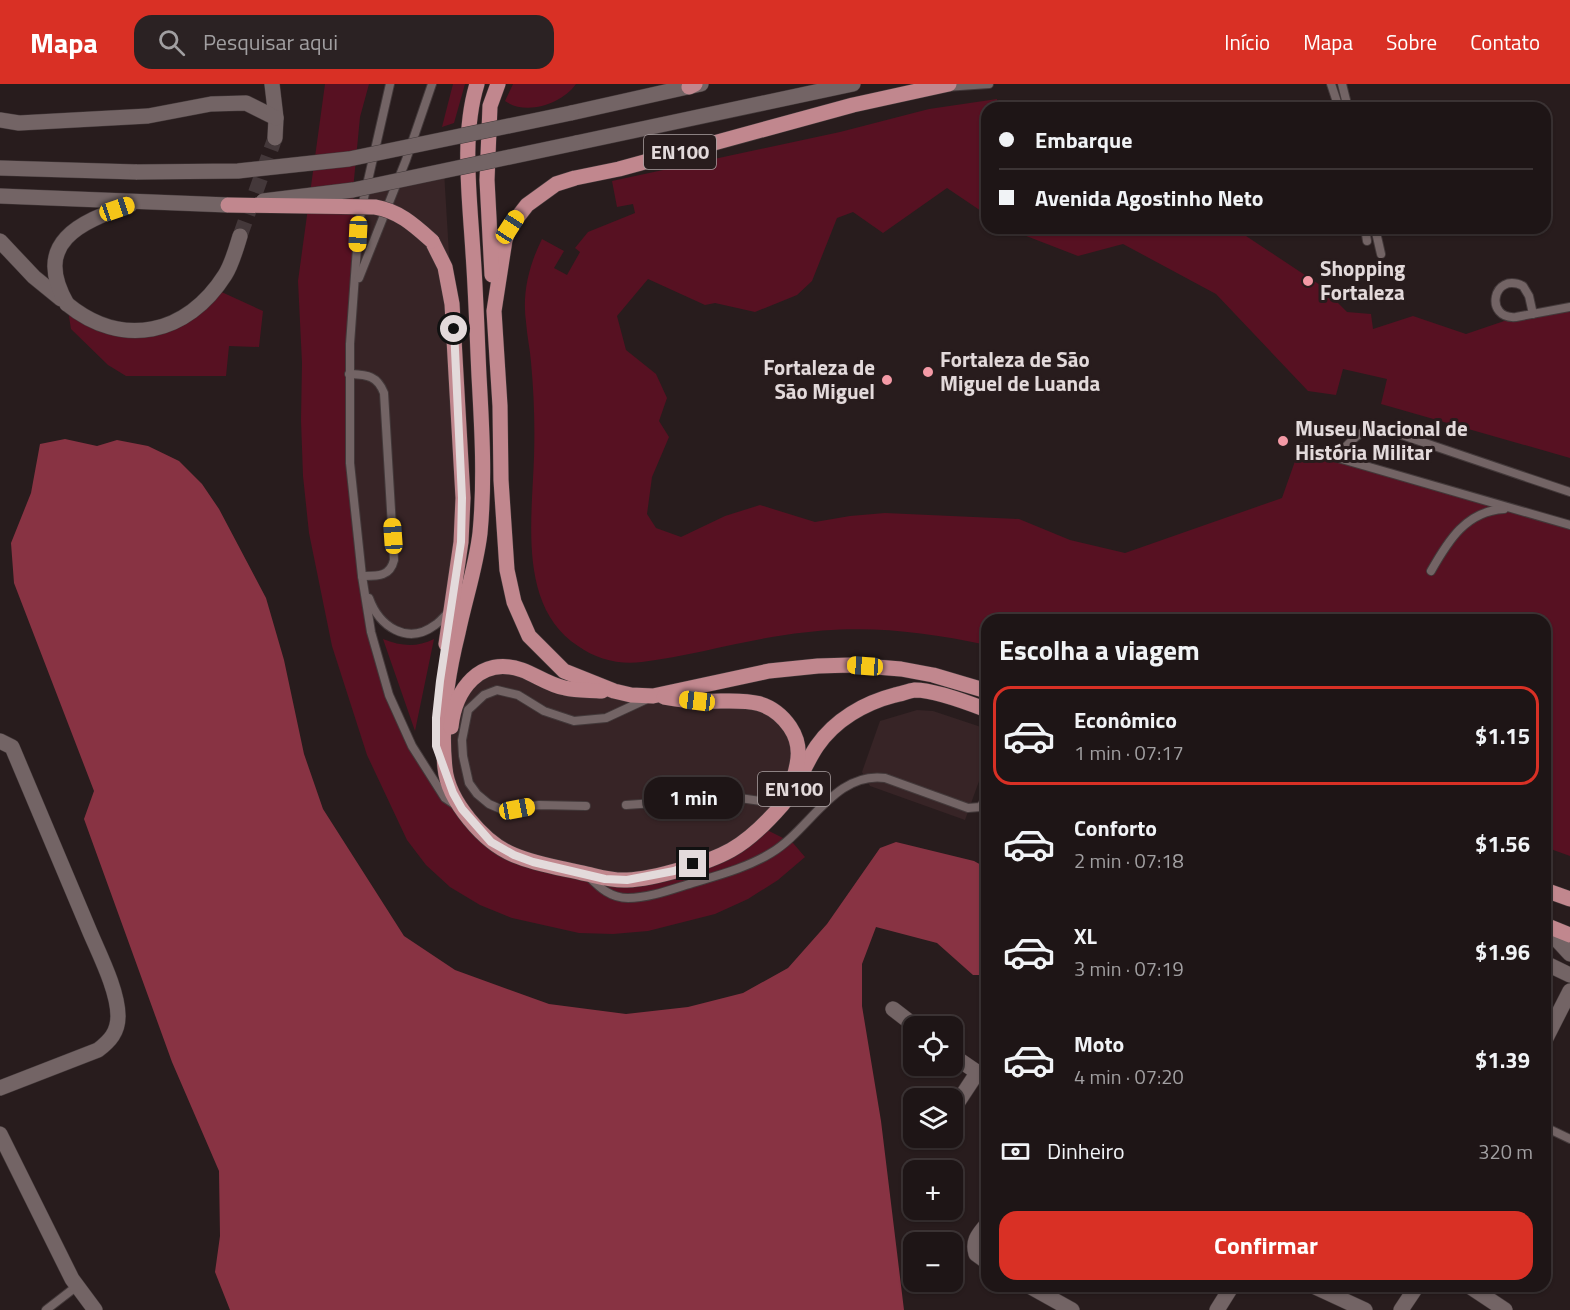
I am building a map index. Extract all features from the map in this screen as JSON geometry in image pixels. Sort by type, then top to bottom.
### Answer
[{"type":"main road","name":"EN100","points":[[477,84],[471,109],[468,188],[484,466],[477,548],[451,662],[443,719],[445,771],[462,809],[485,837],[502,849],[533,862],[605,879],[627,880],[674,871],[731,850],[758,831],[783,804],[798,783],[816,747],[838,722],[863,706],[915,690],[981,708]]},
{"type":"main road","points":[[494,311],[487,180],[490,106],[498,84]]},
{"type":"main road","name":"EN100","points":[[942,86],[853,105],[556,184],[527,205],[510,227],[501,255],[494,311],[500,406],[501,480],[507,570],[514,602],[529,636],[564,670],[614,691],[631,695],[653,696],[769,671],[851,665],[901,669],[933,675],[981,689]]},
{"type":"main road","points":[[228,205],[387,209],[404,217],[432,241],[445,267],[450,285],[457,380],[462,498],[461,542],[436,718],[436,746],[445,771]]},
{"type":"main road","points":[[445,771],[456,704],[471,678],[489,669],[508,667],[521,670],[566,689],[614,691]]},
{"type":"main road","points":[[653,696],[697,701],[742,700],[766,705],[781,714],[800,747],[795,773],[783,804]]},
{"type":"main road","points":[[1551,892],[1570,899]]},
{"type":"main road","points":[[1551,928],[1570,935]]},
{"type":"street","points":[[272,84],[276,118],[275,138]]},
{"type":"street","points":[[0,196],[228,205],[353,190],[853,84]]},
{"type":"street","points":[[0,168],[137,172],[238,171],[349,159],[695,85]]},
{"type":"street","points":[[0,120],[19,123],[148,116],[211,104],[246,103],[276,118]]},
{"type":"street","points":[[66,304],[56,285],[55,265],[61,241],[77,227],[96,216],[138,202]]},
{"type":"street","points":[[0,242],[34,277],[82,317],[100,326],[119,331],[142,331],[164,326],[186,316],[202,305],[226,273],[240,236]]},
{"type":"street","points":[[0,741],[12,747],[28,783],[103,963],[118,1015],[114,1035],[98,1050],[0,1089]]},
{"type":"street","points":[[1551,933],[1570,954]]},
{"type":"street","points":[[1551,966],[1570,975]]},
{"type":"street","points":[[1551,1028],[1570,991]]},
{"type":"street","points":[[893,1009],[903,1017]]},
{"type":"street","points":[[963,1063],[981,1075]]},
{"type":"street","points":[[963,1098],[981,1077]]},
{"type":"street","points":[[0,1134],[77,1286],[95,1310]]},
{"type":"street","points":[[981,1232],[974,1242],[974,1247],[976,1254],[981,1258]]},
{"type":"street","points":[[1039,1292],[1065,1308]]},
{"type":"street","points":[[1218,1310],[1228,1292]]},
{"type":"street","points":[[1326,1292],[1365,1310]]},
{"type":"street","points":[[1401,1310],[1413,1292]]},
{"type":"street","points":[[1478,1292],[1505,1310]]},
{"type":"lane","points":[[390,84],[361,211],[349,374],[350,463],[362,576],[376,651],[389,695],[412,746],[445,798],[462,809]]},
{"type":"lane","points":[[356,287],[406,160],[432,84]]},
{"type":"lane","points":[[942,86],[975,87],[989,84]]},
{"type":"lane","points":[[1331,84],[1337,102]]},
{"type":"lane","points":[[1342,84],[1346,102]]},
{"type":"lane","points":[[1366,234],[1367,242]]},
{"type":"lane","points":[[1376,234],[1381,254]]},
{"type":"lane","points":[[1533,314],[1529,296],[1523,286],[1506,284],[1497,292],[1495,304],[1505,316],[1533,314],[1570,307]]},
{"type":"lane","points":[[349,374],[373,378],[380,384],[384,393],[394,560],[392,568],[380,576],[362,576]]},
{"type":"lane","points":[[1336,457],[1361,432],[1370,428],[1381,428],[1570,492]]},
{"type":"lane","points":[[1300,447],[1570,525]]},
{"type":"lane","points":[[1431,571],[1446,544],[1469,521],[1487,510],[1512,508]]},
{"type":"lane","points":[[362,576],[374,609],[389,628],[411,634],[424,632],[451,610]]},
{"type":"lane","points":[[586,806],[539,804],[503,810],[489,804],[469,783],[462,740],[468,710],[484,695],[497,690],[518,695],[544,711],[561,718],[586,721],[606,718],[653,696]]},
{"type":"lane","points":[[584,873],[601,890],[627,898],[653,895],[731,871],[772,853],[792,837],[841,789],[860,779],[885,778],[968,807],[981,806]]},
{"type":"lane","points":[[626,805],[669,802],[693,794],[719,795],[783,804]]},
{"type":"lane","points":[[1551,1130],[1570,1139]]},
{"type":"lane","points":[[46,1310],[77,1286]]},
{"type":"shaded area","points":[[325,84],[369,84],[360,117],[353,190],[356,287],[349,406],[362,577],[389,695],[426,770],[502,849],[605,879],[674,871],[761,827],[793,843],[805,857],[778,880],[748,899],[715,914],[648,931],[613,934],[579,933],[512,918],[480,905],[450,887],[426,865],[407,840],[367,755],[332,646],[309,533],[303,476],[302,363],[298,281]]},
{"type":"shaded area","points":[[453,84],[465,84],[454,123],[442,127]]},
{"type":"shaded area","points":[[513,84],[576,84],[570,91],[553,102],[543,106],[523,107],[505,101]]},
{"type":"shaded area","points":[[997,99],[997,102],[981,102],[981,211],[947,188],[883,233],[853,212],[837,218],[812,281],[797,295],[755,312],[715,303],[705,305],[648,279],[617,316],[626,350],[656,374],[667,398],[659,421],[669,437],[652,477],[647,514],[656,528],[681,537],[725,516],[760,505],[815,522],[885,513],[1019,519],[1070,540],[1125,553],[1282,498],[1300,447],[1570,525],[1570,856],[1551,849],[1551,614],[981,614],[981,644],[911,632],[838,630],[785,635],[633,663],[616,662],[592,654],[578,646],[559,629],[546,609],[537,586],[531,534],[534,409],[525,300],[530,269],[542,239],[564,251],[554,268],[567,275],[580,252],[575,248],[588,232],[635,213],[633,204],[617,207],[612,181],[840,132],[929,109]]},
{"type":"shaded area","points":[[444,171],[452,304],[461,542],[451,610],[424,632],[399,632],[374,609],[362,576],[349,406],[366,187]]},
{"type":"shaded area","points":[[1021,234],[1243,234],[1320,285],[1347,312],[1371,314],[1373,329],[1413,316],[1466,334],[1516,317],[1570,307],[1570,458],[1381,404],[1387,379],[1343,369],[1336,395],[1308,391],[1216,294],[1123,244],[1078,256]]},
{"type":"shaded area","points":[[215,289],[263,311],[259,347],[229,346],[226,376],[126,376],[108,365],[71,329],[67,304],[100,325],[164,326]]},
{"type":"shaded area","points":[[65,439],[97,446],[117,440],[148,446],[179,461],[202,484],[219,509],[266,598],[284,660],[304,754],[323,809],[404,936],[455,970],[549,1004],[626,1014],[688,1007],[743,993],[788,968],[827,924],[880,848],[896,842],[974,861],[981,865],[981,975],[973,975],[937,943],[876,927],[862,964],[862,1006],[881,1121],[904,1310],[230,1310],[215,1272],[220,1236],[219,1171],[172,1062],[84,819],[94,791],[14,583],[11,543],[31,493],[40,444]]},
{"type":"shaded area","points":[[383,639],[408,645],[421,644],[434,639],[415,731]]},
{"type":"shaded area","points":[[488,668],[549,683],[766,705],[798,740],[784,803],[734,848],[627,880],[491,842],[445,771],[456,704]]},
{"type":"shaded area","points":[[917,710],[933,711],[981,727],[981,776],[965,820],[870,786],[862,772],[880,721]]},
{"type":"tunnel","points":[[240,236],[275,138]]},
{"type":"place","name":"Shopping Fortaleza","points":[[1308,281]]},
{"type":"place","name":"Fortaleza de São Miguel de Luanda","points":[[928,372]]},
{"type":"place","name":"Fortaleza de São Miguel","points":[[887,380]]},
{"type":"place","name":"Museu Nacional de História Militar","points":[[1283,441]]},
{"type":"route","points":[[454,329],[462,498],[461,542],[436,718],[436,746],[453,793],[462,809],[491,842],[514,855],[533,862],[605,879],[627,880],[674,871],[693,864]]}]
